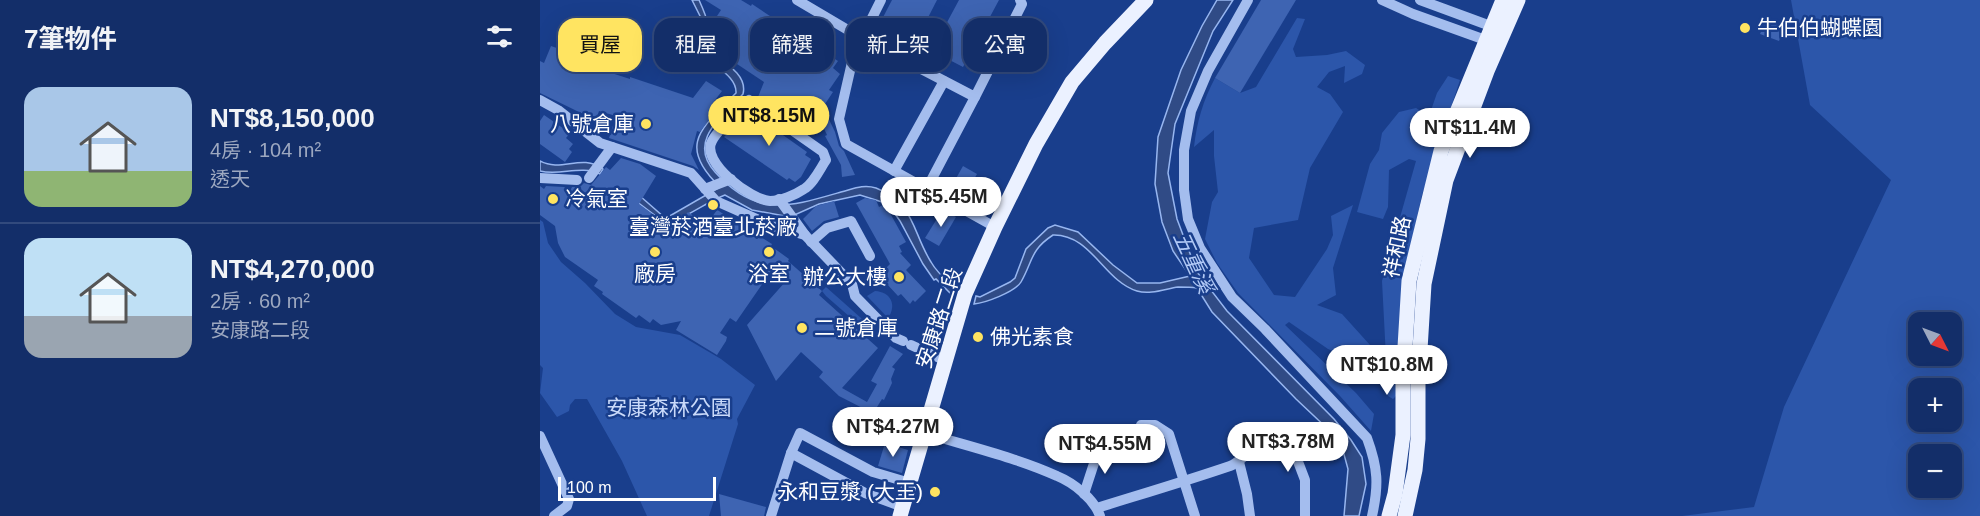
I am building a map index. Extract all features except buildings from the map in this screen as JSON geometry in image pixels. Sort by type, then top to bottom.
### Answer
[{"type":"main road","name":"安康路二段","points":[[903,513],[965,294],[995,227],[1036,144],[1072,82],[1146,0]]},
{"type":"main road","name":"祥和路","points":[[1405,516],[1415,470],[1418,439],[1418,382],[1424,284],[1446,180],[1495,35],[1503,0]]},
{"type":"main road","name":"祥和路","points":[[1389,516],[1395,494],[1403,435],[1403,380],[1409,281],[1441,151],[1495,35],[1518,0]]},
{"type":"street","points":[[797,0],[846,29]]},
{"type":"street","points":[[926,189],[1022,4],[1020,0]]},
{"type":"street","points":[[1248,0],[1208,71],[1191,111],[1184,150],[1184,190],[1188,219],[1200,248],[1232,297],[1367,438],[1374,457],[1378,479],[1372,516]]},
{"type":"street","points":[[1382,0],[1413,14],[1495,35]]},
{"type":"street","points":[[1420,0],[1495,35]]},
{"type":"street","points":[[850,72],[839,119],[846,144],[995,227]]},
{"type":"street","points":[[927,72],[975,97]]},
{"type":"street","points":[[894,171],[944,81]]},
{"type":"street","points":[[540,100],[558,110],[600,143],[691,173],[709,189],[717,201],[770,225],[808,238],[827,228],[851,221],[870,256]]},
{"type":"street","points":[[748,100],[823,152],[826,160],[807,188],[780,202],[753,197],[729,180],[713,161],[710,151],[711,141],[748,100]]},
{"type":"street","points":[[594,172],[612,147]]},
{"type":"street","points":[[540,178],[577,180]]},
{"type":"street","points":[[709,189],[729,180]]},
{"type":"street","points":[[780,202],[808,238],[852,284],[855,296],[896,338],[946,360]]},
{"type":"street","points":[[1142,425],[1155,425],[1169,434],[1195,516]]},
{"type":"street","points":[[925,433],[1059,476],[1084,494],[1099,512],[1239,462],[1246,454],[1255,450],[1290,456],[1297,459],[1305,480],[1305,516]]},
{"type":"street","points":[[771,516],[791,453],[800,434],[873,472],[910,483]]},
{"type":"street","points":[[540,436],[569,500],[567,506],[554,516]]},
{"type":"street","points":[[1084,494],[1099,448]]},
{"type":"street","points":[[791,453],[903,513]]},
{"type":"street","points":[[1239,462],[1250,516]]},
{"type":"green space","points":[[1791,0],[1980,0],[1980,516],[1682,516],[1754,507],[1784,407],[1891,180],[1810,105]]},
{"type":"green space","points":[[1297,18],[1305,19],[1293,49],[1296,57],[1346,51],[1365,65],[1362,74],[1344,83],[1345,66],[1329,72],[1317,87],[1330,94],[1343,112],[1310,168],[1298,220],[1254,228],[1249,258],[1274,295],[1295,297],[1327,249],[1333,235],[1331,216],[1353,205],[1333,268],[1336,295],[1317,305],[1342,314],[1370,345],[1368,367],[1328,349],[1289,322],[1285,325],[1356,393],[1374,414],[1371,431],[1340,396],[1238,293],[1217,263],[1205,239],[1212,202],[1218,192],[1214,130],[1194,147],[1207,95],[1215,78],[1240,93],[1256,87]]},
{"type":"green space","points":[[1448,76],[1460,80],[1422,195],[1408,258],[1396,396],[1393,399],[1388,396],[1382,281],[1416,161],[1409,159],[1389,170],[1388,207],[1383,219],[1357,212],[1370,164],[1379,150],[1382,133],[1399,112],[1416,108],[1429,116],[1437,93]]},
{"type":"green space","name":"安康森林公園","points":[[540,220],[543,222],[548,243],[561,262],[615,314],[636,327],[680,335],[721,359],[755,385],[737,419],[738,424],[709,516],[647,516],[622,461],[587,399],[575,399],[569,411],[557,417],[540,393],[543,368],[540,365]]},
{"type":"green space","points":[[826,287],[870,326],[866,331],[826,296],[822,291]]},
{"type":"green space","points":[[875,291],[885,294],[891,300],[892,308],[888,318],[867,296]]},
{"type":"shaded area","points":[[692,0],[699,0],[706,18],[701,18]]},
{"type":"shaded area","name":"五重溪","points":[[1217,0],[1233,0],[1213,31],[1175,124],[1168,173],[1177,219],[1197,272],[1227,311],[1334,419],[1362,457],[1366,484],[1359,516],[1344,516],[1348,469],[1342,447],[1331,432],[1212,312],[1197,288],[1178,287],[1152,292],[1137,291],[1125,286],[1115,278],[1078,242],[1053,235],[1036,251],[1018,286],[985,302],[974,304],[976,296],[980,297],[1015,278],[1026,249],[1048,228],[1055,225],[1078,232],[1113,265],[1137,283],[1160,283],[1190,276],[1173,251],[1162,222],[1155,184],[1158,137],[1181,70]]},
{"type":"shaded area","points":[[723,72],[736,72],[738,75],[744,87],[743,94],[711,130],[706,140],[705,150],[707,161],[730,187],[745,197],[774,205],[805,202],[862,187],[876,188],[889,194],[906,210],[933,266],[956,289],[953,296],[936,279],[934,280],[891,208],[882,202],[860,195],[819,204],[790,217],[752,210],[725,195],[680,218],[665,223],[636,201],[640,196],[664,217],[668,217],[720,187],[699,160],[697,148],[704,127],[736,93],[729,77]]},
{"type":"shaded area","points":[[540,161],[556,165],[587,163],[603,169],[600,174],[585,170],[540,171]]},
{"type":"place","name":"牛伯伯蝴蝶園","points":[[1745,28]]},
{"type":"place","name":"八號倉庫","points":[[646,124]]},
{"type":"place","name":"冷氣室","points":[[553,199]]},
{"type":"place","name":"臺灣菸酒臺北菸廠","points":[[713,205]]},
{"type":"place","name":"廠房","points":[[655,252]]},
{"type":"place","name":"浴室","points":[[769,252]]},
{"type":"place","name":"辦公大樓","points":[[899,277]]},
{"type":"place","name":"二號倉庫","points":[[802,328]]},
{"type":"place","name":"佛光素食","points":[[978,337]]},
{"type":"place","name":"永和豆漿 (大王)","points":[[935,492]]}]
